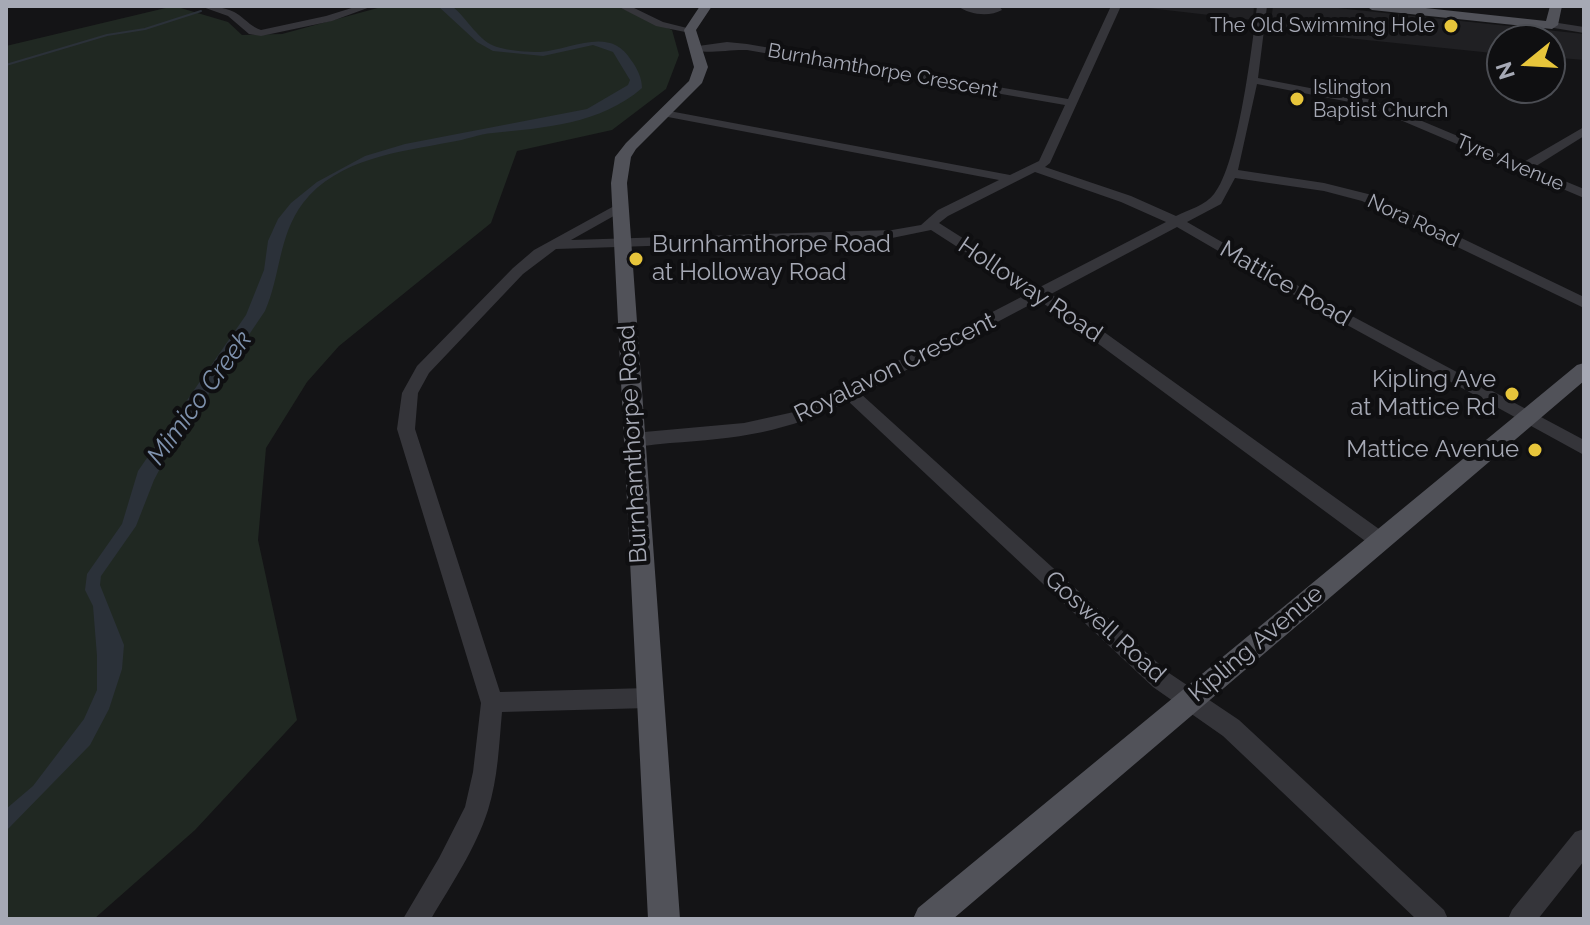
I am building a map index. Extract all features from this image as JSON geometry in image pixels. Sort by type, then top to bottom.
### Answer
[{"type":"main road","points":[[690,30],[706,6]]},
{"type":"main road","points":[[1372,6],[1451,10],[1545,24]]},
{"type":"main road","name":"Burnhamthorpe Road","points":[[664,919],[648,698],[619,183],[623,157],[641,135],[689,92],[700,73],[700,61],[690,30]]},
{"type":"main road","name":"Kipling Avenue","points":[[929,919],[1584,370]]},
{"type":"street","points":[[205,6],[232,14],[253,32],[261,33],[368,6]]},
{"type":"street","points":[[331,6],[347,13]]},
{"type":"street","points":[[622,6],[660,24],[690,30]]},
{"type":"street","points":[[963,6],[990,12],[997,10],[994,6]]},
{"type":"street","points":[[931,224],[943,213],[1044,163],[1116,6]]},
{"type":"street","name":"Royalavon Crescent","points":[[633,439],[766,427],[809,414],[1223,196],[1252,80],[1262,6]]},
{"type":"street","name":"Burnhamthorpe Crescent","points":[[695,49],[727,45],[747,47],[1072,103]]},
{"type":"street","name":"Tyre Avenue","points":[[1252,80],[1368,102],[1584,194]]},
{"type":"street","points":[[668,113],[1012,179]]},
{"type":"street","points":[[1523,168],[1584,131]]},
{"type":"street","name":"Mattice Road","points":[[1035,168],[1126,199],[1178,222],[1332,311],[1527,417]]},
{"type":"street","name":"Nora Road","points":[[1231,173],[1316,185],[1367,198],[1584,303]]},
{"type":"street","points":[[416,919],[448,867],[476,810],[485,772],[492,703],[406,429],[407,407],[415,381],[423,370],[529,261],[604,215],[621,208]]},
{"type":"street","name":"Holloway Road","points":[[553,246],[892,234],[914,232],[931,224],[1041,294],[1379,540]]},
{"type":"street","name":"Goswell Road","points":[[851,394],[1154,675],[1231,728],[1435,919]]},
{"type":"street","points":[[1527,417],[1584,448]]},
{"type":"street","points":[[492,703],[648,698]]},
{"type":"street","points":[[1521,919],[1584,841]]},
{"type":"shaded area","points":[[174,6],[228,22],[242,35],[282,34],[385,6],[616,6],[672,30],[679,55],[666,89],[612,130],[517,151],[491,223],[339,346],[307,382],[266,448],[258,540],[297,720],[195,830],[94,919],[6,919],[6,46]]},
{"type":"shaded area","points":[[1131,6],[1254,6],[1253,20]]},
{"type":"shaded area","points":[[1273,6],[1319,6],[1489,24],[1486,24],[1486,52],[1270,30]]},
{"type":"shaded area","points":[[1566,32],[1584,34],[1584,60],[1566,58]]},
{"type":"water","name":"Mimico Creek","points":[[438,6],[452,6],[484,40],[502,48],[540,52],[589,42],[612,44],[633,63],[642,88],[608,110],[571,122],[482,135],[371,159],[334,176],[303,203],[284,242],[265,311],[166,457],[136,526],[101,576],[100,585],[124,645],[122,669],[109,709],[90,745],[6,831],[6,809],[33,786],[84,719],[97,690],[93,606],[85,590],[87,574],[122,524],[138,471],[246,315],[264,270],[268,241],[278,219],[291,203],[317,182],[365,156],[405,144],[587,109],[628,85],[630,80],[613,52],[593,45],[543,56],[493,51],[477,42]]},
{"type":"waterway","points":[[6,65],[107,35],[145,29],[201,11]]},
{"type":"place","name":"The Old Swimming Hole","points":[[1451,26]]},
{"type":"place","name":"Islington Baptist Church","points":[[1297,99]]},
{"type":"place","name":"Burnhamthorpe Road at Holloway Road","points":[[636,259]]},
{"type":"place","name":"Kipling Ave at Mattice Rd","points":[[1512,394]]},
{"type":"place","name":"Mattice Avenue","points":[[1535,450]]}]
